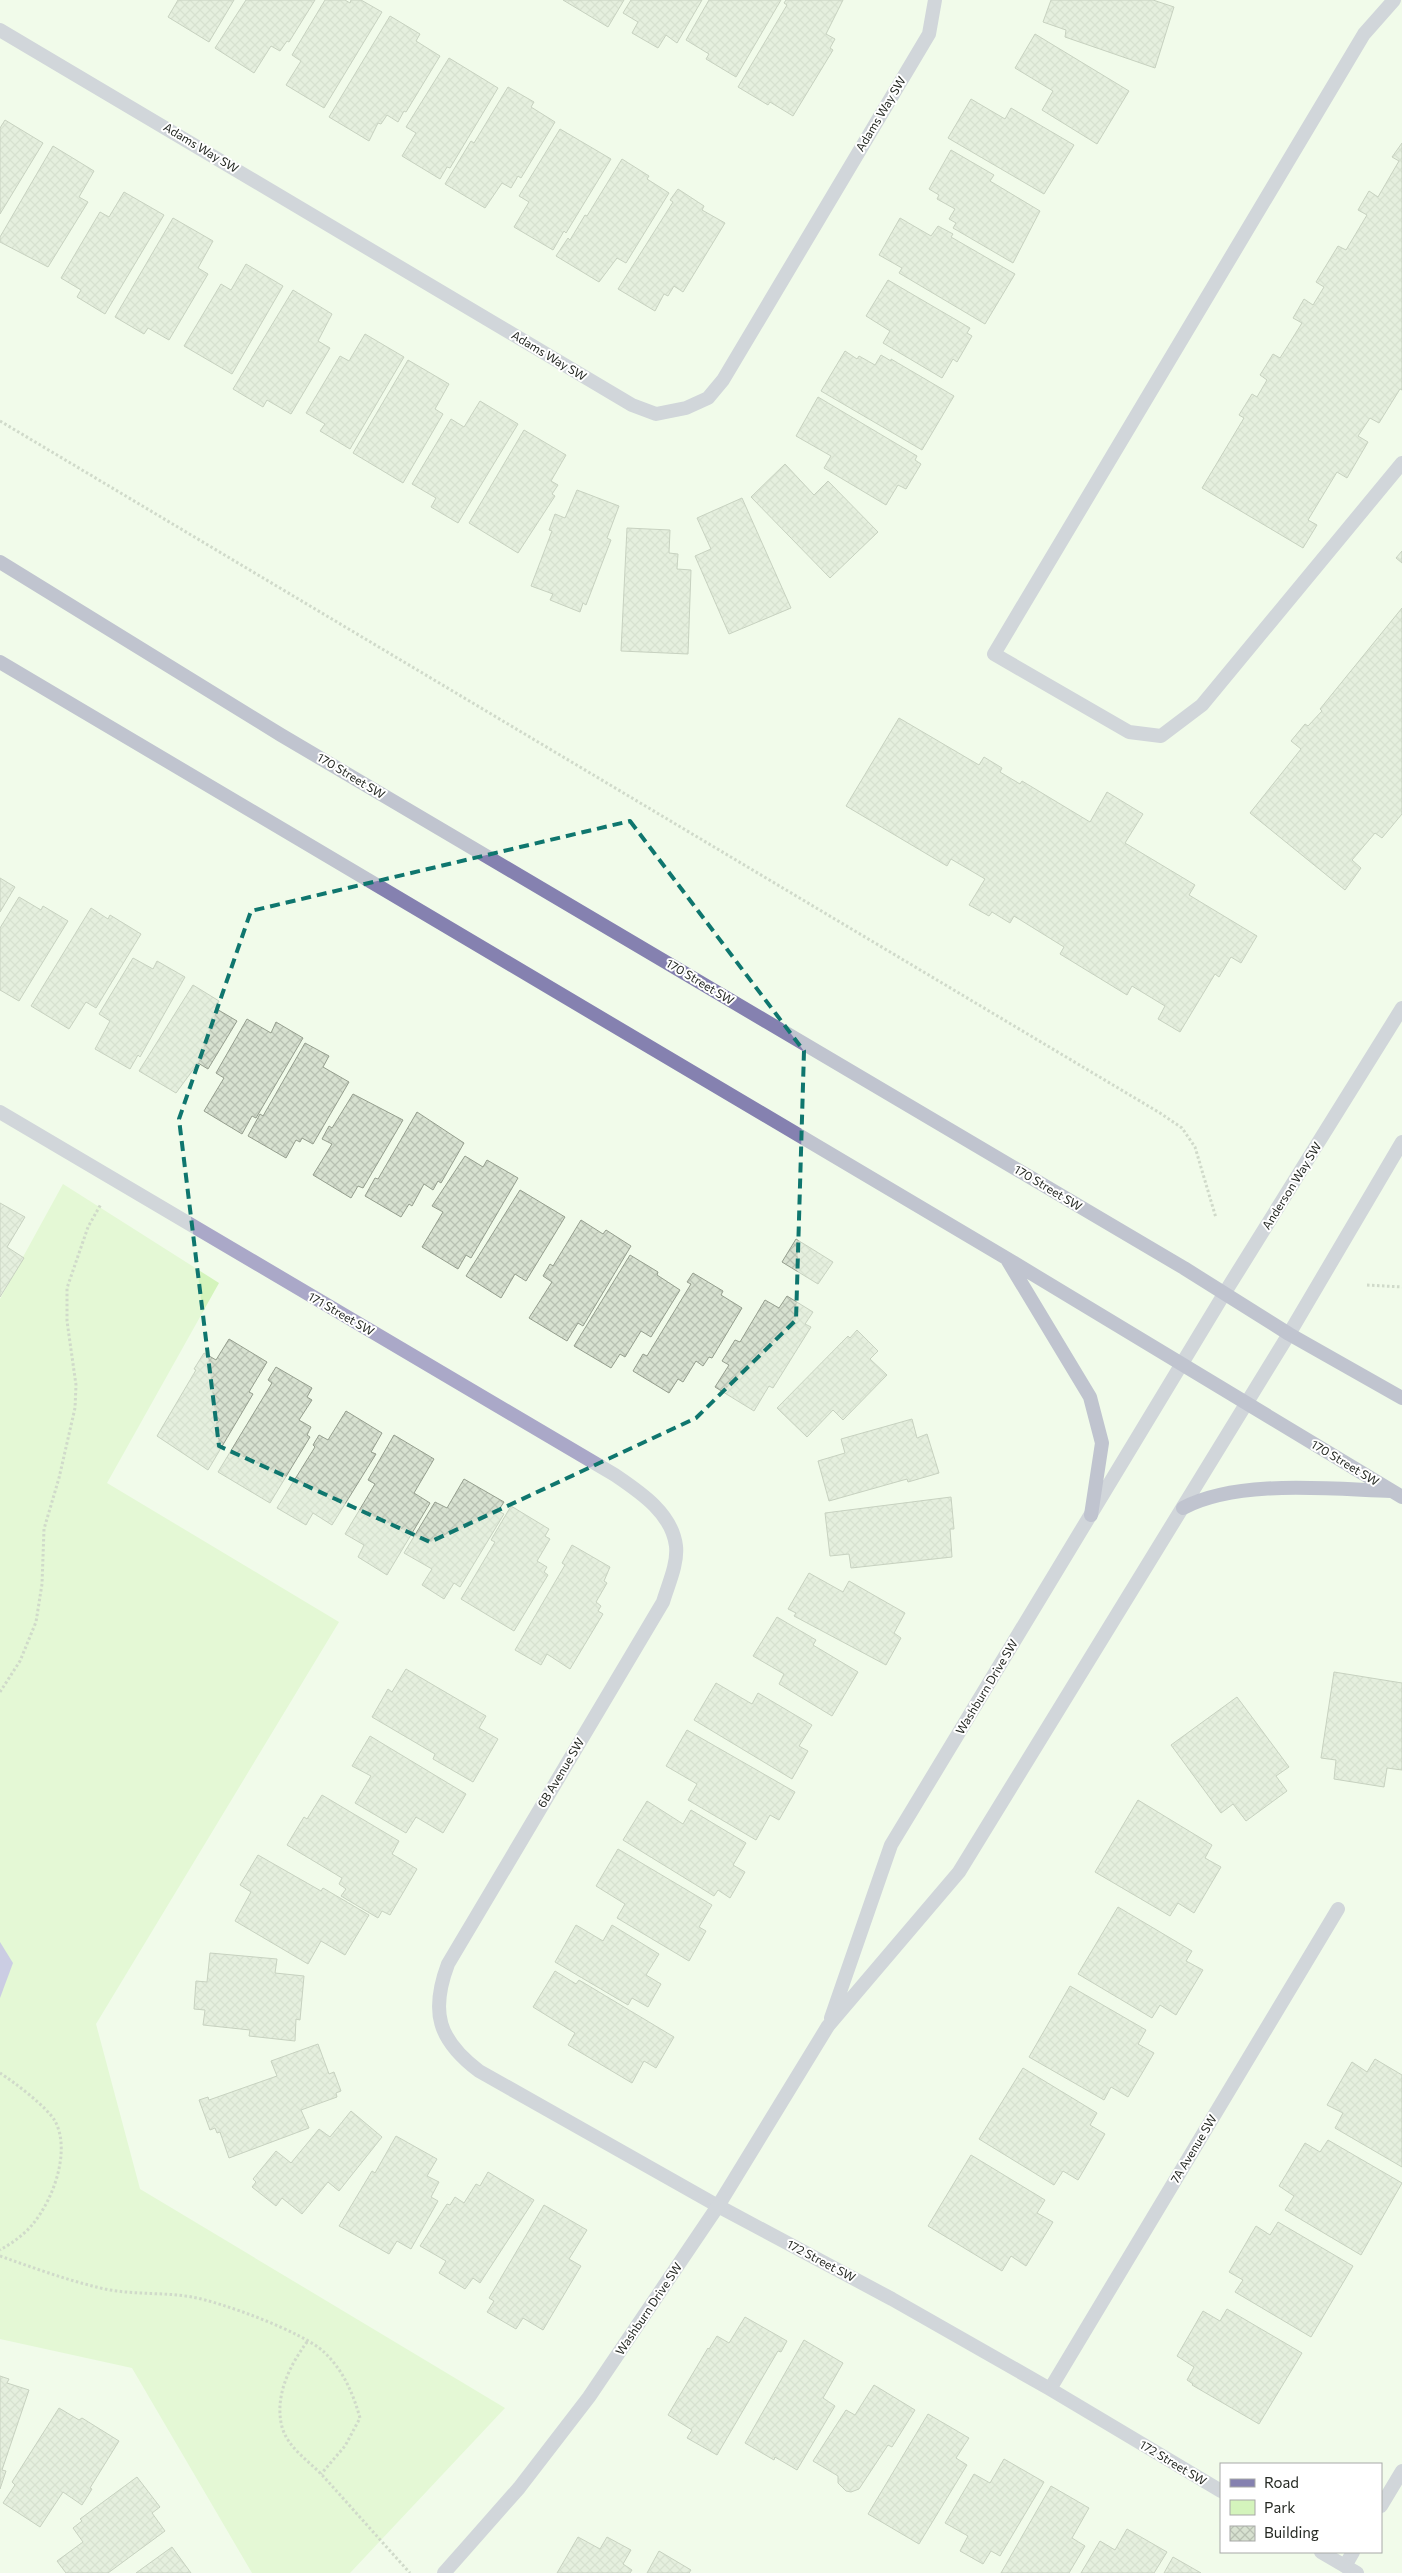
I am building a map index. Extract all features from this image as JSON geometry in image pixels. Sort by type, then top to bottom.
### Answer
[{"type":"main road","name":"170 Street SW","points":[[0,562],[281,735],[1177,1264],[1289,1334],[1402,1398]]},
{"type":"main road","name":"170 Street SW","points":[[0,662],[1006,1258],[1397,1494]]},
{"type":"main road","points":[[1006,1258],[1090,1397],[1102,1443],[1091,1515]]},
{"type":"main road","points":[[1183,1508],[1202,1498],[1273,1488],[1397,1494]]},
{"type":"street","name":"Adams Way SW","points":[[0,30],[632,405],[656,414],[686,408],[708,398],[723,380],[929,34],[935,0]]},
{"type":"street","points":[[1394,0],[1364,34],[994,654],[1129,732],[1161,736],[1202,705],[1402,463]]},
{"type":"street","name":"Anderson Way SW","points":[[1182,1364],[1402,1008]]},
{"type":"street","name":"171 Street SW","points":[[0,1112],[614,1475],[641,1493],[672,1528]]},
{"type":"street","points":[[1246,1403],[1289,1334],[1402,1142]]},
{"type":"street","name":"Washburn Drive SW","points":[[828,2026],[891,1845],[1182,1364]]},
{"type":"street","name":"Washburn Drive SW","points":[[444,2573],[518,2488],[589,2398],[718,2206],[828,2026],[959,1872],[1246,1403]]},
{"type":"street","name":"6B Avenue SW","points":[[439,2016],[440,1987],[448,1964],[663,1602],[673,1572],[676,1547],[672,1528]]},
{"type":"street","name":"7A Avenue SW","points":[[1050,2389],[1338,1909]]},
{"type":"street","name":"172 Street SW","points":[[439,2016],[448,2039],[460,2056],[479,2070],[718,2206],[892,2299],[1050,2389],[1220,2490]]},
{"type":"street","points":[[1382,2504],[1402,2471]]},
{"type":"street","points":[[1324,2553],[1351,2569],[1353,2553]]},
{"type":"path","points":[[0,421],[1160,1113],[1182,1128],[1195,1147],[1216,1218]]},
{"type":"path","points":[[0,1692],[20,1661],[36,1622],[42,1584],[44,1529],[59,1478],[75,1408],[76,1385],[67,1320],[67,1288],[88,1227],[114,1180]]},
{"type":"path","points":[[1367,1285],[1402,1287]]},
{"type":"path","points":[[0,2073],[17,2084],[54,2120],[60,2138],[60,2164],[53,2190],[38,2217],[23,2235],[0,2250]]},
{"type":"path","points":[[0,2256],[105,2288],[141,2294],[191,2297],[216,2304],[270,2323],[323,2351],[342,2374],[354,2398],[360,2418],[345,2446],[321,2474]]},
{"type":"path","points":[[307,2342],[295,2359],[286,2379],[280,2405],[282,2427],[294,2449],[321,2474],[410,2573]]},
{"type":"highlighted area","points":[[630,821],[804,1051],[796,1320],[696,1418],[430,1542],[219,1446],[179,1119],[251,911]]},
{"type":"green space","points":[[63,1184],[219,1283],[107,1483],[339,1622],[96,2024],[140,2189],[505,2408],[350,2573],[252,2573],[132,2368],[0,2339],[0,1299]]},
{"type":"shaded area","points":[[0,1942],[13,1963],[0,1998]]},
{"type":"building","points":[[178,0],[234,0],[209,42],[168,17]]},
{"type":"building","points":[[246,0],[315,0],[289,42],[287,41],[280,51],[271,46],[254,73],[215,48]]},
{"type":"building","points":[[325,0],[345,0],[350,3],[351,0],[361,0],[382,12],[324,108],[286,85],[301,61],[292,55]]},
{"type":"building","points":[[563,0],[624,0],[608,27]]},
{"type":"building","points":[[631,0],[702,0],[677,43],[666,35],[658,48],[632,33],[638,22],[623,13]]},
{"type":"building","points":[[709,0],[781,0],[736,77],[706,59],[709,54],[686,40]]},
{"type":"building","points":[[786,0],[843,0],[826,34],[835,39],[830,48],[833,50],[793,116],[770,102],[768,105],[738,87],[787,5],[784,3]]},
{"type":"building","points":[[1051,0],[1153,0],[1174,7],[1155,68],[1065,37],[1066,30],[1043,22]]},
{"type":"building","points":[[390,16],[420,34],[416,41],[440,56],[398,122],[387,115],[381,124],[378,123],[369,141],[329,117]]},
{"type":"building","points":[[1035,34],[1129,91],[1097,144],[1042,110],[1053,91],[1015,68]]},
{"type":"building","points":[[449,58],[498,88],[450,168],[447,167],[440,179],[402,156],[416,133],[406,127]]},
{"type":"building","points":[[508,87],[534,102],[531,107],[555,122],[521,178],[518,176],[511,188],[502,183],[485,208],[445,184],[471,141],[474,143]]},
{"type":"building","points":[[971,99],[1005,119],[1011,108],[1074,145],[1044,194],[948,138]]},
{"type":"building","points":[[5,120],[43,143],[0,214],[0,128]]},
{"type":"building","points":[[560,129],[611,159],[566,233],[564,231],[553,250],[514,227],[529,202],[519,196]]},
{"type":"building","points":[[1402,143],[1402,390],[1400,389],[1379,423],[1370,418],[1358,436],[1368,442],[1347,478],[1337,472],[1308,520],[1317,525],[1303,548],[1202,488],[1244,418],[1239,415],[1252,394],[1257,397],[1267,380],[1260,375],[1273,354],[1280,358],[1302,323],[1293,318],[1304,299],[1313,305],[1324,287],[1316,282],[1338,246],[1346,250],[1367,215],[1358,210],[1369,191],[1378,197],[1399,161],[1392,157]]},
{"type":"building","points":[[53,146],[94,171],[79,197],[88,202],[48,267],[0,242],[0,237]]},
{"type":"building","points":[[951,150],[994,175],[990,181],[1040,211],[1013,263],[953,228],[956,223],[949,219],[955,209],[937,199],[939,195],[929,189]]},
{"type":"building","points":[[622,159],[649,176],[647,179],[669,193],[626,263],[617,258],[599,282],[556,256],[568,238],[570,240],[585,215],[587,216]]},
{"type":"building","points":[[678,189],[704,206],[702,210],[725,223],[683,292],[674,286],[668,296],[664,294],[655,311],[618,289],[673,202],[670,200]]},
{"type":"building","points":[[124,192],[164,215],[105,314],[77,297],[81,290],[61,278],[100,212],[109,217]]},
{"type":"building","points":[[173,218],[213,241],[198,268],[208,274],[169,340],[148,328],[144,334],[115,317]]},
{"type":"building","points":[[900,218],[931,236],[938,226],[953,234],[951,237],[1015,274],[985,324],[899,273],[902,268],[879,255]]},
{"type":"building","points":[[246,264],[283,286],[232,374],[184,346],[221,284],[231,290]]},
{"type":"building","points":[[888,280],[970,328],[967,333],[972,336],[957,362],[953,359],[942,378],[883,343],[890,331],[866,316]]},
{"type":"building","points":[[293,290],[332,314],[318,341],[330,348],[291,414],[267,400],[263,407],[233,389]]},
{"type":"building","points":[[365,334],[404,357],[350,449],[320,431],[325,424],[306,413],[340,356],[349,361]]},
{"type":"building","points":[[845,351],[857,359],[859,356],[875,365],[881,355],[891,361],[891,359],[954,396],[922,450],[821,391]]},
{"type":"building","points":[[408,360],[449,384],[435,409],[443,414],[403,483],[353,453]]},
{"type":"building","points":[[818,397],[917,456],[915,460],[921,464],[906,489],[898,485],[886,505],[824,468],[831,456],[796,436]]},
{"type":"building","points":[[480,401],[518,424],[458,523],[431,507],[436,498],[412,484],[451,419],[464,427]]},
{"type":"building","points":[[524,430],[566,455],[551,481],[558,485],[552,494],[555,496],[518,553],[469,523]]},
{"type":"building","points":[[785,464],[814,495],[828,481],[878,532],[830,578],[751,497]]},
{"type":"building","points":[[577,490],[619,506],[607,538],[611,540],[586,605],[583,603],[580,612],[550,600],[553,594],[531,586],[552,531],[549,530],[555,514],[565,518]]},
{"type":"building","points":[[742,498],[791,608],[729,634],[695,556],[711,549],[697,518]]},
{"type":"building","points":[[627,528],[670,530],[669,553],[678,554],[677,569],[691,570],[688,654],[621,651]]},
{"type":"building","points":[[1402,551],[1402,563],[1396,558]]},
{"type":"building","points":[[1402,608],[1402,814],[1382,838],[1375,833],[1352,860],[1361,868],[1345,890],[1250,813],[1301,749],[1291,741],[1305,724],[1308,726],[1322,711],[1320,709]]},
{"type":"building","points":[[899,718],[979,765],[984,757],[1002,768],[1000,772],[1020,784],[1022,781],[1090,822],[1107,792],[1143,814],[1125,843],[1195,885],[1189,895],[1257,936],[1241,963],[1231,957],[1219,977],[1215,974],[1180,1032],[1158,1019],[1165,1006],[1132,986],[1127,995],[1060,954],[1064,947],[1014,916],[1010,923],[992,912],[989,916],[969,905],[985,879],[951,859],[947,866],[846,806]]},
{"type":"building","points":[[0,878],[15,887],[0,912]]},
{"type":"building","points":[[19,897],[41,910],[43,906],[68,921],[19,1001],[0,990],[0,928]]},
{"type":"building","points":[[91,908],[108,919],[110,915],[141,934],[96,1008],[86,1002],[69,1029],[31,1006]]},
{"type":"building","points":[[133,958],[153,969],[157,961],[185,977],[140,1057],[138,1055],[130,1069],[95,1049],[110,1021],[99,1014]]},
{"type":"building","points":[[193,985],[219,1001],[215,1008],[237,1021],[208,1069],[198,1063],[176,1093],[139,1071]]},
{"type":"building","points":[[247,1019],[271,1033],[276,1022],[303,1038],[256,1118],[252,1116],[242,1134],[204,1111],[224,1078],[216,1073]]},
{"type":"building","points":[[305,1043],[329,1056],[323,1067],[349,1082],[313,1144],[302,1138],[300,1142],[296,1140],[286,1158],[248,1136],[260,1114],[263,1116]]},
{"type":"building","points":[[353,1094],[403,1120],[363,1188],[358,1186],[351,1198],[313,1175],[332,1144],[322,1139],[329,1126],[332,1128]]},
{"type":"building","points":[[417,1112],[464,1143],[441,1183],[438,1181],[433,1190],[424,1184],[412,1206],[409,1204],[401,1217],[365,1196],[375,1178],[378,1179]]},
{"type":"building","points":[[465,1156],[483,1167],[487,1160],[518,1178],[471,1258],[466,1255],[458,1269],[422,1247],[443,1212],[432,1206]]},
{"type":"building","points":[[520,1190],[565,1217],[526,1281],[515,1274],[501,1298],[466,1276]]},
{"type":"building","points":[[0,1203],[25,1217],[7,1247],[24,1258],[0,1297]]},
{"type":"building","points":[[581,1220],[603,1234],[606,1230],[631,1246],[583,1326],[578,1323],[567,1341],[529,1318],[552,1282],[543,1276],[550,1264],[553,1266]]},
{"type":"building","points":[[796,1239],[833,1262],[818,1284],[782,1262]]},
{"type":"building","points":[[630,1255],[658,1272],[657,1275],[680,1290],[651,1337],[641,1331],[625,1357],[620,1354],[611,1368],[574,1346]]},
{"type":"building","points":[[693,1273],[723,1291],[721,1295],[742,1308],[712,1358],[709,1357],[703,1366],[696,1361],[683,1382],[678,1379],[669,1393],[633,1371],[643,1354],[647,1356],[691,1284],[687,1282]]},
{"type":"building","points":[[787,1296],[813,1312],[805,1324],[811,1327],[773,1388],[769,1386],[754,1411],[715,1387],[729,1365],[722,1361],[735,1340],[740,1342],[765,1300],[779,1308]]},
{"type":"building","points":[[857,1330],[878,1351],[870,1359],[887,1375],[843,1420],[833,1410],[807,1437],[777,1408],[848,1336],[850,1338]]},
{"type":"building","points":[[229,1339],[267,1362],[249,1392],[253,1394],[208,1470],[157,1436],[204,1353],[216,1360]]},
{"type":"building","points":[[276,1367],[312,1388],[307,1397],[312,1400],[299,1420],[311,1427],[307,1435],[310,1437],[270,1503],[218,1472],[272,1383],[268,1380]]},
{"type":"building","points":[[346,1411],[382,1433],[371,1452],[376,1454],[332,1525],[313,1513],[306,1525],[277,1508],[315,1447],[313,1445],[319,1435],[328,1440]]},
{"type":"building","points":[[912,1419],[917,1438],[927,1434],[939,1473],[908,1482],[907,1479],[829,1501],[818,1461],[845,1453],[841,1439]]},
{"type":"building","points":[[394,1435],[434,1459],[414,1493],[430,1503],[387,1575],[358,1557],[364,1545],[345,1534],[375,1484],[368,1480]]},
{"type":"building","points":[[464,1479],[504,1502],[498,1511],[504,1514],[460,1587],[454,1583],[444,1599],[422,1585],[432,1569],[404,1553],[435,1502],[447,1508]]},
{"type":"building","points":[[951,1497],[954,1529],[950,1529],[952,1557],[851,1568],[849,1554],[830,1556],[825,1513]]},
{"type":"building","points":[[511,1506],[549,1529],[545,1536],[550,1539],[537,1561],[547,1567],[544,1572],[548,1575],[514,1631],[461,1599],[495,1542],[491,1540]]},
{"type":"building","points":[[572,1545],[610,1567],[604,1581],[607,1583],[596,1602],[601,1606],[598,1611],[603,1614],[570,1669],[547,1654],[541,1665],[515,1650],[565,1565],[562,1563]]},
{"type":"building","points":[[809,1573],[843,1592],[849,1581],[905,1613],[894,1633],[901,1638],[886,1665],[794,1616],[796,1613],[788,1609]]},
{"type":"building","points":[[777,1617],[816,1640],[813,1645],[858,1672],[832,1716],[779,1684],[784,1674],[753,1656]]},
{"type":"building","points":[[406,1669],[486,1716],[479,1728],[498,1739],[473,1782],[433,1759],[435,1754],[372,1717],[388,1689],[392,1692]]},
{"type":"building","points":[[1334,1672],[1402,1683],[1402,1770],[1387,1768],[1384,1787],[1334,1779],[1336,1760],[1321,1758]]},
{"type":"building","points":[[716,1683],[752,1704],[758,1693],[812,1725],[799,1746],[808,1751],[792,1779],[694,1720]]},
{"type":"building","points":[[1237,1697],[1289,1767],[1276,1776],[1287,1791],[1246,1821],[1233,1804],[1221,1813],[1171,1745]]},
{"type":"building","points":[[687,1730],[795,1792],[779,1820],[770,1815],[756,1840],[688,1800],[697,1784],[666,1766]]},
{"type":"building","points":[[370,1736],[466,1794],[443,1833],[416,1817],[406,1833],[355,1803],[371,1776],[352,1766]]},
{"type":"building","points":[[322,1795],[399,1841],[392,1854],[417,1869],[390,1915],[382,1911],[378,1918],[341,1896],[346,1889],[339,1884],[342,1878],[287,1845],[304,1817],[307,1819]]},
{"type":"building","points":[[1138,1800],[1212,1845],[1205,1858],[1221,1867],[1194,1913],[1178,1903],[1170,1916],[1095,1872]]},
{"type":"building","points":[[647,1801],[683,1824],[691,1810],[746,1843],[733,1865],[745,1872],[730,1898],[718,1890],[714,1896],[623,1840]]},
{"type":"building","points":[[618,1849],[712,1905],[699,1927],[706,1931],[689,1961],[617,1918],[625,1904],[596,1886]]},
{"type":"building","points":[[258,1855],[321,1891],[323,1888],[369,1915],[345,1955],[321,1941],[308,1964],[235,1921],[251,1892],[240,1885]]},
{"type":"building","points":[[1118,1907],[1192,1951],[1186,1961],[1203,1970],[1176,2015],[1160,2005],[1152,2018],[1078,1974]]},
{"type":"building","points":[[576,1925],[603,1941],[612,1925],[659,1954],[646,1975],[661,1984],[648,2007],[632,1998],[628,2005],[555,1962]]},
{"type":"building","points":[[210,1953],[277,1959],[275,1973],[304,1976],[300,2020],[296,2019],[295,2041],[249,2036],[250,2030],[203,2025],[205,2010],[194,2009],[196,1981],[207,1982]]},
{"type":"building","points":[[555,1971],[576,1984],[579,1980],[674,2037],[656,2068],[644,2061],[632,2083],[568,2045],[575,2033],[533,2007]]},
{"type":"building","points":[[1070,1986],[1146,2030],[1138,2044],[1154,2053],[1128,2097],[1111,2087],[1104,2100],[1029,2057]]},
{"type":"building","points":[[318,2044],[329,2074],[334,2072],[341,2091],[336,2093],[337,2097],[301,2110],[309,2128],[229,2158],[220,2132],[217,2133],[215,2128],[210,2130],[199,2100],[208,2097],[209,2100],[277,2076],[271,2061]]},
{"type":"building","points":[[1375,2059],[1402,2075],[1402,2167],[1335,2128],[1343,2113],[1327,2105],[1352,2062],[1367,2072]]},
{"type":"building","points":[[1023,2068],[1097,2113],[1090,2125],[1105,2134],[1078,2180],[1063,2171],[1054,2185],[979,2139]]},
{"type":"building","points":[[351,2111],[382,2137],[339,2191],[328,2182],[302,2214],[282,2198],[276,2206],[252,2187],[256,2182],[253,2179],[276,2151],[291,2163],[319,2129],[330,2137]]},
{"type":"building","points":[[396,2136],[437,2159],[427,2176],[439,2182],[431,2197],[438,2201],[411,2249],[397,2241],[389,2254],[339,2226],[372,2171],[375,2173]]},
{"type":"building","points":[[1328,2140],[1402,2183],[1361,2255],[1285,2210],[1294,2196],[1279,2186],[1305,2143],[1320,2152]]},
{"type":"building","points":[[971,2155],[1045,2200],[1037,2213],[1053,2222],[1026,2266],[1011,2256],[1002,2271],[928,2226]]},
{"type":"building","points":[[488,2172],[534,2200],[480,2283],[473,2278],[465,2289],[439,2273],[446,2261],[420,2246],[447,2204],[450,2205],[455,2197],[464,2203],[476,2184],[480,2186]]},
{"type":"building","points":[[544,2205],[587,2230],[569,2259],[581,2266],[543,2330],[523,2318],[516,2329],[487,2312],[494,2301],[489,2298]]},
{"type":"building","points":[[1278,2222],[1353,2266],[1311,2337],[1235,2292],[1243,2280],[1229,2272],[1256,2226],[1270,2235]]},
{"type":"building","points":[[1227,2309],[1302,2353],[1259,2424],[1192,2385],[1187,2380],[1194,2367],[1177,2356],[1203,2311],[1220,2321]]},
{"type":"building","points":[[745,2317],[787,2341],[781,2352],[778,2351],[717,2455],[687,2438],[692,2430],[668,2415],[717,2336],[729,2343]]},
{"type":"building","points":[[804,2340],[843,2363],[823,2398],[835,2406],[797,2470],[775,2457],[774,2460],[745,2443]]},
{"type":"building","points":[[0,2376],[9,2379],[7,2383],[29,2390],[2,2470],[6,2471],[0,2489]]},
{"type":"building","points":[[874,2385],[915,2410],[892,2447],[888,2445],[859,2489],[851,2492],[846,2491],[838,2483],[838,2476],[813,2461],[846,2410],[855,2415]]},
{"type":"building","points":[[59,2408],[79,2420],[82,2418],[119,2441],[90,2488],[92,2489],[82,2505],[63,2492],[40,2527],[3,2503],[15,2485],[12,2482]]},
{"type":"building","points":[[928,2414],[969,2438],[956,2458],[967,2465],[919,2544],[868,2514]]},
{"type":"building","points":[[1004,2459],[1044,2482],[1000,2556],[991,2551],[983,2564],[960,2551],[968,2536],[945,2523],[974,2474],[990,2483]]},
{"type":"building","points":[[137,2477],[160,2507],[152,2513],[165,2531],[108,2573],[66,2573],[57,2561],[83,2542],[73,2528],[82,2521],[80,2519]]},
{"type":"building","points":[[1051,2486],[1089,2508],[1072,2538],[1085,2546],[1069,2573],[1001,2573]]},
{"type":"building","points":[[1127,2529],[1167,2552],[1154,2573],[1081,2573],[1100,2541],[1115,2550]]},
{"type":"building","points":[[578,2537],[600,2549],[607,2537],[631,2550],[623,2564],[632,2570],[630,2573],[557,2573]]},
{"type":"building","points":[[172,2547],[191,2573],[136,2573]]},
{"type":"building","points":[[659,2551],[691,2570],[689,2573],[647,2573]]},
{"type":"building","points":[[1173,2557],[1201,2573],[1164,2573]]}]
